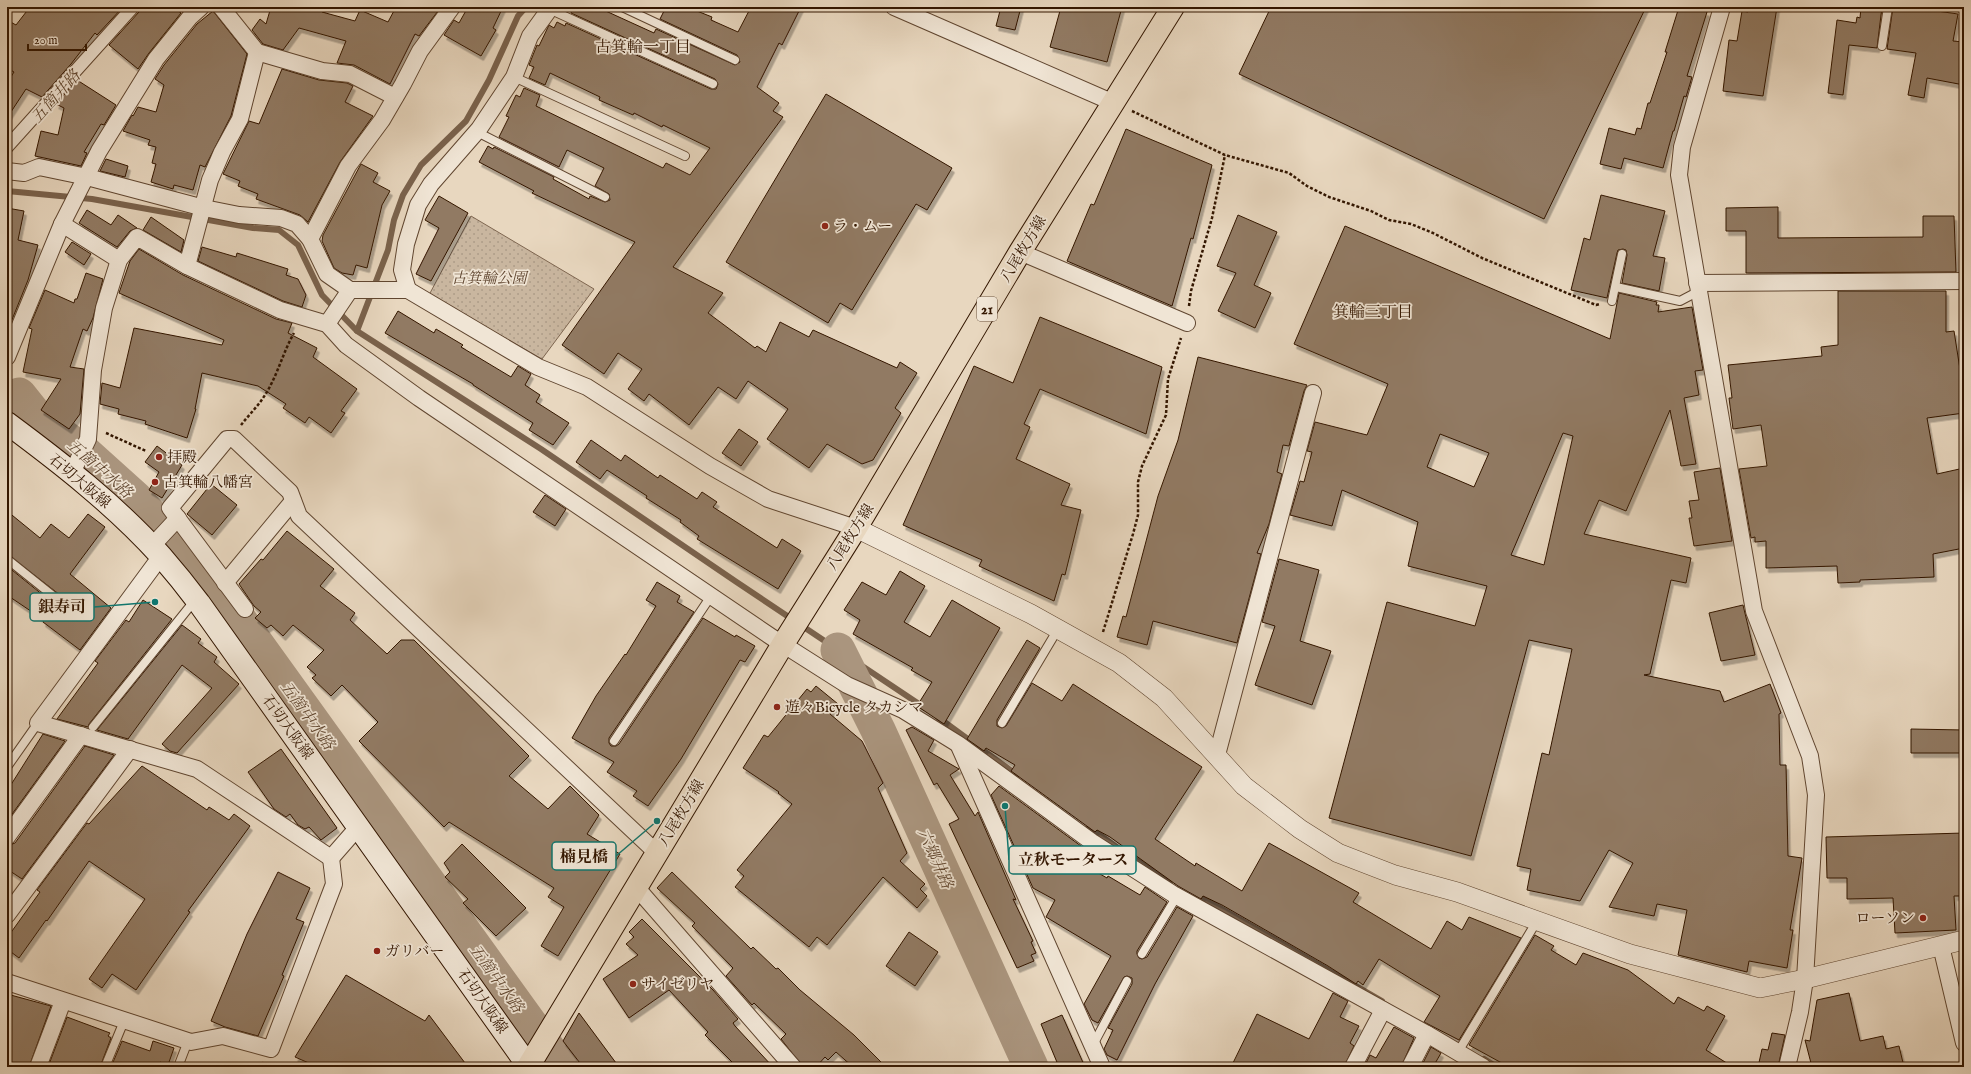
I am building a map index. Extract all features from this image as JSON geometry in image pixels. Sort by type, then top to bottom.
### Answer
[{"type":"main road","name":"八尾枚方線","points":[[531,1063],[786,640],[856,528],[1020,252],[1173,7]]},
{"type":"main road","name":"石切大阪線","points":[[7,423],[72,473],[112,507],[165,537],[196,599],[531,1063]]},
{"type":"street","points":[[7,147],[132,7]]},
{"type":"street","points":[[7,357],[62,224],[99,151],[156,59],[190,17],[201,7]]},
{"type":"street","points":[[221,7],[257,52],[322,71],[350,74],[395,97]]},
{"type":"street","points":[[310,239],[348,166],[382,120],[420,51],[452,7]]},
{"type":"street","points":[[894,7],[1114,103]]},
{"type":"street","points":[[1722,7],[1682,147],[1679,175],[1754,611],[1810,756],[1816,795],[1805,979],[1800,1012],[1787,1067]]},
{"type":"street","points":[[408,290],[402,270],[406,244],[418,205],[431,184],[476,132],[514,77],[530,36],[550,8]]},
{"type":"street","points":[[187,266],[204,208],[210,180],[222,152],[240,119],[257,52]]},
{"type":"street","points":[[7,171],[24,173],[39,167],[87,177],[204,208],[239,214],[281,218],[298,224],[310,239],[327,274],[350,290],[408,290],[538,367],[587,387],[710,466],[768,499],[856,528],[1031,614],[1119,664],[1164,698],[1244,786],[1300,829],[1338,853],[1395,875],[1457,892],[1630,954],[1760,988],[1805,979],[1964,940]]},
{"type":"street","points":[[62,224],[119,260]]},
{"type":"street","points":[[72,473],[88,439],[93,370],[104,308],[119,260],[137,237],[187,266],[280,310],[327,324],[346,345],[419,398],[711,596],[786,640],[847,685],[903,710],[958,744],[1092,842],[1177,896],[1428,1034],[1462,1046],[1483,1067]]},
{"type":"street","points":[[1020,252],[1187,323]]},
{"type":"street","points":[[1698,287],[1964,281]]},
{"type":"street","points":[[327,324],[350,290]]},
{"type":"street","points":[[1216,756],[1313,393]]},
{"type":"street","points":[[331,858],[197,769],[130,749],[87,731],[38,723],[165,537],[170,508],[226,439],[234,439],[290,492],[299,516],[657,853]]},
{"type":"street","points":[[225,582],[293,501]]},
{"type":"street","points":[[165,537],[225,582],[245,609]]},
{"type":"street","points":[[7,837],[87,731]]},
{"type":"street","points":[[958,744],[1102,1067]]},
{"type":"street","points":[[7,915],[130,749]]},
{"type":"street","points":[[7,982],[191,1042],[223,1036],[271,1049],[334,884],[331,858],[359,826]]},
{"type":"street","points":[[636,887],[793,1067]]},
{"type":"street","points":[[1941,946],[1964,1043]]},
{"type":"street","points":[[38,1067],[63,1000]]},
{"type":"street","points":[[1353,1067],[1383,1010]]},
{"type":"street","points":[[1410,1067],[1428,1034]]},
{"type":"lane","points":[[622,7],[735,60]]},
{"type":"lane","points":[[1882,46],[1888,7]]},
{"type":"lane","points":[[550,8],[713,84]]},
{"type":"lane","points":[[514,77],[685,156]]},
{"type":"lane","points":[[476,132],[605,197]]},
{"type":"lane","points":[[1612,300],[1622,254]]},
{"type":"lane","points":[[1616,287],[1680,301],[1698,287]]},
{"type":"lane","points":[[7,559],[57,599]]},
{"type":"lane","points":[[614,740],[711,596]]},
{"type":"lane","points":[[87,731],[196,599]]},
{"type":"lane","points":[[1002,723],[1058,629]]},
{"type":"lane","points":[[7,767],[38,723]]},
{"type":"lane","points":[[1142,954],[1177,896]]},
{"type":"lane","points":[[1462,1046],[1537,921]]},
{"type":"lane","points":[[1093,1046],[1127,981]]},
{"type":"lane","points":[[105,1067],[124,1020]]},
{"type":"lane","points":[[178,1067],[188,1041]]},
{"type":"path","points":[[1114,103],[1225,155],[1289,173],[1307,186],[1329,197],[1389,220],[1411,224],[1433,233],[1482,258],[1596,306],[1612,300]]},
{"type":"path","points":[[1097,651],[1138,515],[1138,482],[1142,466],[1166,414],[1168,379],[1187,323],[1191,291],[1212,218],[1225,155]]},
{"type":"path","points":[[238,428],[263,398],[277,372],[284,351],[302,316]]},
{"type":"path","points":[[89,425],[146,451]]},
{"type":"green space","name":"古箕輪公園","points":[[471,216],[594,289],[542,359],[429,295]]},
{"type":"building","points":[[30,7],[123,7],[97,35],[95,33],[71,64],[42,97],[26,89],[7,118],[7,83],[14,72],[7,68],[7,20],[16,25]]},
{"type":"building","points":[[140,7],[173,7],[181,13],[138,69],[109,45],[139,12]]},
{"type":"building","points":[[271,7],[323,7],[322,12],[355,21],[360,10],[388,22],[396,7],[431,7],[438,11],[419,36],[415,34],[390,84],[354,65],[337,63],[346,41],[299,28],[283,50],[263,44],[252,30],[260,19],[266,24]]},
{"type":"building","points":[[468,7],[503,7],[493,28],[496,30],[481,56],[444,35],[454,20],[459,23]]},
{"type":"building","points":[[573,7],[597,7],[654,33],[656,29],[735,65],[740,62],[737,55],[660,19],[666,7],[687,7],[712,17],[711,20],[738,32],[751,7],[801,7],[782,45],[779,43],[757,87],[779,103],[773,111],[783,117],[673,267],[723,293],[708,313],[755,348],[757,346],[766,352],[780,322],[809,337],[813,330],[897,368],[900,362],[917,373],[895,408],[901,413],[873,460],[862,464],[827,444],[809,468],[767,439],[788,409],[748,381],[736,399],[718,387],[689,425],[649,394],[644,401],[628,389],[642,369],[618,353],[604,374],[562,345],[635,242],[532,193],[534,191],[479,162],[488,146],[493,149],[494,147],[554,177],[553,179],[589,199],[590,196],[605,202],[610,200],[609,194],[595,186],[604,168],[567,150],[559,167],[499,137],[509,117],[506,116],[516,95],[520,97],[524,88],[540,95],[536,106],[663,168],[666,163],[690,175],[710,148],[663,125],[662,127],[634,113],[633,115],[599,100],[600,97],[550,73],[545,85],[529,78],[534,67],[529,65],[537,45],[539,46],[549,25],[554,28],[557,22],[565,26],[566,23],[711,89],[716,89],[718,84],[715,79],[571,13]]},
{"type":"building","points":[[1001,7],[1021,7],[1015,30],[996,26]]},
{"type":"building","points":[[1061,7],[1122,7],[1107,62],[1050,47]]},
{"type":"building","points":[[1271,7],[1646,7],[1544,219],[1239,74]]},
{"type":"building","points":[[1679,7],[1692,7],[1707,12],[1687,76],[1692,77],[1686,97],[1684,96],[1663,168],[1624,158],[1621,169],[1600,164],[1609,128],[1635,135],[1637,128],[1641,129],[1648,103],[1650,103],[1667,52],[1665,52]]},
{"type":"building","points":[[1749,7],[1777,7],[1763,96],[1723,91],[1729,40],[1737,41],[1742,11],[1748,12]]},
{"type":"building","points":[[1861,7],[1882,7],[1877,48],[1849,45],[1843,95],[1828,93],[1837,20],[1856,23],[1857,17],[1860,18]]},
{"type":"building","points":[[1893,7],[1909,7],[1958,14],[1953,41],[1964,42],[1964,85],[1927,78],[1924,98],[1908,95],[1916,53],[1887,49]]},
{"type":"building","points":[[213,11],[247,54],[231,116],[205,167],[200,165],[193,190],[174,185],[173,189],[151,182],[156,164],[152,163],[156,147],[148,145],[150,140],[123,131],[138,107],[156,112],[164,85],[155,79],[164,65],[197,24]]},
{"type":"building","points":[[282,69],[319,80],[347,83],[353,86],[345,102],[373,116],[340,162],[308,222],[300,215],[256,199],[258,194],[238,186],[240,181],[223,174],[249,121],[259,124]]},
{"type":"building","points":[[77,80],[116,105],[104,125],[101,124],[84,152],[87,153],[81,166],[35,156],[41,131],[58,135],[64,108],[56,104]]},
{"type":"building","points":[[826,94],[952,168],[927,210],[916,204],[852,310],[840,303],[828,323],[726,262]]},
{"type":"building","points":[[1126,129],[1212,165],[1193,239],[1191,238],[1172,306],[1067,261],[1091,204],[1094,205]]},
{"type":"building","points":[[106,159],[128,166],[125,177],[100,171]]},
{"type":"building","points":[[361,164],[378,173],[373,182],[390,191],[382,205],[367,268],[356,265],[353,275],[342,273],[334,268],[322,241],[323,235]]},
{"type":"building","points":[[1601,195],[1665,211],[1653,256],[1665,258],[1659,291],[1622,283],[1627,255],[1626,250],[1623,249],[1618,250],[1617,253],[1607,298],[1571,290],[1584,238],[1590,240]]},
{"type":"building","points":[[439,196],[468,213],[431,281],[416,274],[439,228],[425,220]]},
{"type":"building","points":[[1778,207],[1778,238],[1923,237],[1923,216],[1954,216],[1956,272],[1746,273],[1746,231],[1726,231],[1726,208]]},
{"type":"building","points":[[7,208],[24,211],[18,240],[38,245],[28,280],[7,332]]},
{"type":"building","points":[[87,210],[111,225],[118,215],[137,228],[130,231],[117,247],[79,223]]},
{"type":"building","points":[[1238,215],[1277,232],[1254,285],[1271,293],[1255,328],[1218,311],[1236,273],[1217,266]]},
{"type":"building","points":[[151,217],[184,240],[181,252],[143,230]]},
{"type":"building","points":[[1345,226],[1610,339],[1619,293],[1657,302],[1656,305],[1659,305],[1658,312],[1692,307],[1703,370],[1695,371],[1699,395],[1684,398],[1696,464],[1681,466],[1670,410],[1626,511],[1599,500],[1584,534],[1691,558],[1686,583],[1671,580],[1650,674],[1644,675],[1720,691],[1724,702],[1770,684],[1781,713],[1779,714],[1780,765],[1786,765],[1788,856],[1802,858],[1790,930],[1793,930],[1787,968],[1749,961],[1747,972],[1678,955],[1687,910],[1657,904],[1654,916],[1609,907],[1633,863],[1609,850],[1580,901],[1527,890],[1531,869],[1517,866],[1542,753],[1549,755],[1572,649],[1529,640],[1471,856],[1329,818],[1387,602],[1475,626],[1487,586],[1408,566],[1418,522],[1342,490],[1332,526],[1290,515],[1300,481],[1304,482],[1312,452],[1307,451],[1315,422],[1367,435],[1388,384],[1294,344]],"holes":[[[1563,433],[1573,436],[1544,565],[1511,555]],[[1440,434],[1489,453],[1474,487],[1427,467]]]},
{"type":"building","points":[[72,242],[91,254],[84,265],[65,252]]},
{"type":"building","points":[[202,247],[236,257],[237,253],[288,269],[286,275],[298,279],[306,295],[302,307],[283,301],[198,261]]},
{"type":"building","points":[[139,249],[183,275],[276,319],[292,323],[288,333],[317,348],[313,357],[357,389],[341,411],[345,413],[331,433],[309,417],[305,423],[283,408],[286,404],[258,386],[202,373],[196,409],[187,438],[145,424],[146,421],[118,414],[119,409],[100,404],[102,383],[120,388],[134,328],[222,345],[224,340],[119,293],[130,261]]},
{"type":"building","points":[[86,273],[103,279],[93,318],[87,331],[83,329],[70,367],[84,369],[80,414],[69,429],[41,410],[61,379],[23,372],[32,329],[29,328],[45,290],[74,303],[75,299],[77,299]]},
{"type":"building","points":[[1838,291],[1946,291],[1946,332],[1954,331],[1964,395],[1964,413],[1927,418],[1937,474],[1964,468],[1964,548],[1933,554],[1934,577],[1860,580],[1860,582],[1838,583],[1837,566],[1766,568],[1766,541],[1755,542],[1755,537],[1751,538],[1739,469],[1767,466],[1761,425],[1733,429],[1729,398],[1732,398],[1728,365],[1822,356],[1821,347],[1838,345]]},
{"type":"building","points":[[398,311],[434,333],[436,329],[463,345],[461,347],[511,377],[518,366],[531,374],[525,385],[540,395],[536,402],[569,423],[553,445],[529,430],[533,423],[473,384],[385,333]]},
{"type":"building","points":[[1040,317],[1162,367],[1146,434],[1040,389],[1024,424],[1030,427],[1016,459],[1070,484],[1061,505],[1081,510],[1065,575],[1062,574],[1054,601],[979,566],[982,560],[903,525],[974,366],[1013,383]]},
{"type":"building","points":[[1198,357],[1307,385],[1289,446],[1283,445],[1277,472],[1282,474],[1269,524],[1257,553],[1261,554],[1237,643],[1153,621],[1147,645],[1117,637],[1123,616],[1126,617],[1158,496],[1178,440]]},
{"type":"building","points":[[739,429],[758,442],[741,466],[722,453]]},
{"type":"building","points":[[591,440],[621,461],[625,455],[658,478],[660,475],[697,499],[702,492],[717,502],[713,507],[777,548],[782,539],[801,551],[778,589],[697,539],[699,536],[680,522],[681,520],[646,498],[647,496],[607,470],[600,479],[576,462]]},
{"type":"building","points":[[157,446],[182,465],[162,498],[149,490],[159,472],[145,462]]},
{"type":"building","points":[[1720,468],[1732,541],[1694,546],[1689,518],[1692,518],[1689,501],[1699,500],[1694,472]]},
{"type":"building","points":[[211,484],[237,505],[212,535],[187,514]]},
{"type":"building","points":[[545,495],[566,509],[555,526],[533,512]]},
{"type":"building","points":[[7,511],[40,538],[51,524],[69,538],[88,514],[105,527],[70,574],[111,608],[80,650],[43,622],[44,620],[7,595],[7,566],[54,604],[59,604],[62,599],[60,595],[7,554]]},
{"type":"building","points":[[287,531],[334,569],[320,586],[355,613],[350,620],[387,654],[401,640],[414,640],[529,756],[509,776],[548,809],[570,786],[599,815],[587,834],[620,854],[558,956],[541,946],[564,907],[548,897],[554,888],[449,822],[444,827],[359,741],[378,722],[342,685],[331,696],[312,678],[316,675],[307,667],[324,650],[293,625],[283,636],[271,625],[267,628],[255,618],[261,612],[254,606],[239,584],[261,559],[263,560]]},
{"type":"building","points":[[1279,559],[1319,570],[1300,641],[1331,651],[1312,705],[1255,685],[1275,626],[1262,622]]},
{"type":"building","points":[[900,571],[925,586],[904,622],[930,637],[952,600],[1000,628],[944,724],[917,706],[932,682],[911,670],[913,668],[853,634],[860,620],[844,610],[862,582],[886,595]]},
{"type":"building","points":[[657,582],[680,596],[677,602],[694,612],[609,738],[609,743],[611,746],[616,746],[619,744],[703,618],[735,637],[736,635],[755,646],[745,662],[740,660],[681,759],[648,806],[633,796],[637,791],[607,772],[614,762],[572,738],[596,696],[625,654],[626,655],[656,606],[646,600]]},
{"type":"building","points":[[143,600],[172,619],[88,727],[57,719],[98,663],[95,661],[126,620],[129,622]]},
{"type":"building","points":[[1743,605],[1755,655],[1721,661],[1709,613]]},
{"type":"building","points":[[182,625],[201,639],[198,643],[217,657],[214,662],[239,684],[177,753],[170,751],[162,744],[212,688],[182,665],[128,739],[97,730]]},
{"type":"building","points":[[1027,640],[1040,648],[997,720],[997,726],[1002,728],[1006,726],[1032,683],[1062,701],[1073,684],[1202,767],[1155,839],[1195,866],[1196,863],[1242,891],[1269,843],[1359,893],[1353,902],[1431,949],[1447,921],[1462,930],[1469,917],[1521,938],[1459,1040],[1424,1022],[1440,996],[1379,959],[1363,985],[1358,981],[1356,984],[1328,966],[1222,905],[1203,896],[1201,899],[1178,886],[1110,837],[1097,830],[1095,832],[1011,771],[1015,765],[986,748],[984,751],[967,739]]},
{"type":"building","points":[[816,686],[838,704],[830,714],[862,741],[883,783],[878,788],[907,853],[900,861],[925,884],[920,889],[927,896],[917,908],[883,877],[827,945],[817,937],[809,947],[735,887],[744,876],[737,870],[792,804],[778,793],[779,792],[743,768],[764,735],[768,737],[807,689],[811,692]]},
{"type":"building","points":[[912,727],[934,740],[928,751],[959,769],[950,775],[975,816],[978,812],[1016,900],[1013,899],[1033,941],[1031,942],[1036,953],[1031,955],[1034,961],[1017,968],[949,824],[959,819],[937,783],[934,785],[906,730]]},
{"type":"building","points":[[1911,729],[1964,730],[1964,753],[1911,753]]},
{"type":"building","points":[[43,734],[65,741],[7,821],[7,791]]},
{"type":"building","points":[[85,746],[114,755],[22,879],[7,869],[7,846],[15,843]]},
{"type":"building","points":[[281,749],[337,828],[321,840],[309,827],[305,829],[298,825],[290,814],[286,817],[274,809],[248,772]]},
{"type":"building","points":[[142,766],[207,810],[209,807],[229,820],[234,814],[250,826],[188,911],[190,912],[136,990],[112,974],[102,988],[89,979],[145,899],[89,861],[19,958],[7,949],[7,938],[40,892],[37,890],[87,823],[89,824]]},
{"type":"building","points":[[999,786],[1081,846],[1074,859],[1107,878],[1108,876],[1140,895],[1145,887],[1167,902],[1137,951],[1139,958],[1142,959],[1147,957],[1177,907],[1193,916],[1155,984],[1117,1060],[1107,1055],[1104,1049],[1113,1030],[1108,1028],[1132,984],[1132,978],[1127,976],[1124,977],[1098,1023],[1092,1020],[1084,1004],[1111,956],[1046,917],[1055,900],[1033,888],[991,795]]},
{"type":"building","points":[[1964,833],[1964,896],[1954,896],[1956,930],[1895,933],[1893,898],[1847,899],[1847,878],[1827,878],[1826,837]]},
{"type":"building","points":[[462,844],[526,908],[496,936],[463,903],[468,899],[445,877],[450,872],[444,863]]},
{"type":"building","points":[[278,872],[310,888],[296,919],[304,922],[282,975],[284,976],[258,1036],[225,1027],[211,1021],[247,934]]},
{"type":"building","points":[[672,872],[751,949],[753,947],[776,969],[778,968],[800,990],[854,1035],[886,1067],[853,1067],[836,1052],[828,1060],[825,1057],[816,1067],[803,1067],[781,1039],[786,1034],[754,1003],[752,1005],[726,976],[733,968],[692,926],[695,923],[657,888]]},
{"type":"building","points":[[642,919],[713,990],[738,1019],[733,1023],[735,1026],[773,1067],[737,1067],[705,1035],[708,1032],[669,990],[629,1018],[603,979],[638,955],[626,944],[634,937],[629,932]]},
{"type":"building","points":[[909,932],[938,952],[915,986],[886,966]]},
{"type":"building","points":[[1535,935],[1554,946],[1551,950],[1576,965],[1583,953],[1628,970],[1674,1004],[1678,997],[1704,1011],[1707,1006],[1725,1016],[1706,1050],[1733,1067],[1509,1067],[1469,1045]]},
{"type":"building","points":[[346,975],[425,1021],[429,1015],[468,1067],[318,1067],[295,1057]]},
{"type":"building","points":[[1333,993],[1348,1001],[1340,1017],[1359,1026],[1350,1043],[1354,1046],[1344,1067],[1231,1067],[1257,1014],[1309,1039]]},
{"type":"building","points":[[1849,993],[1860,1041],[1883,1036],[1886,1049],[1899,1046],[1904,1067],[1812,1067],[1805,1040],[1810,1041],[1817,1000]]},
{"type":"building","points":[[7,994],[51,1006],[29,1067],[7,1067]]},
{"type":"building","points":[[579,1013],[619,1067],[583,1067],[563,1041]]},
{"type":"building","points":[[1062,1015],[1085,1067],[1059,1067],[1041,1024]]},
{"type":"building","points":[[67,1017],[110,1033],[108,1036],[111,1038],[100,1067],[48,1067]]},
{"type":"building","points":[[1394,1027],[1414,1038],[1401,1067],[1364,1067],[1370,1055],[1376,1058]]},
{"type":"building","points":[[1772,1033],[1785,1035],[1778,1067],[1758,1067],[1762,1049],[1768,1050]]},
{"type":"building","points":[[122,1041],[150,1051],[153,1041],[174,1048],[168,1065],[160,1062],[158,1067],[111,1067]]},
{"type":"building","points":[[1431,1047],[1441,1053],[1433,1067],[1421,1067]]},
{"type":"waterway","points":[[357,331],[388,250],[394,220],[403,195],[421,165],[466,121],[489,80],[518,16],[526,7]]},
{"type":"waterway","points":[[7,191],[92,199],[253,228],[279,230],[298,245],[322,295],[357,331],[541,449],[925,708]]},
{"type":"waterway","name":"五箇中水路","points":[[19,395],[35,415],[86,454],[136,499],[222,596],[561,1067]]},
{"type":"waterway","name":"六郷井路","points":[[838,650],[878,730],[1031,1067]]},
{"type":"waterway","points":[[939,718],[1017,775]]},
{"type":"waterway","points":[[1089,827],[1126,854],[1171,880]]},
{"type":"waterway","points":[[1196,894],[1382,1001]]},
{"type":"waterway","points":[[1484,1059],[1497,1067]]},
{"type":"place","name":"ラ・ムー","points":[[825,226]]},
{"type":"place","name":"拝殿","points":[[159,457]]},
{"type":"place","name":"古箕輪八幡宮","points":[[155,482]]},
{"type":"place","name":"銀寿司","points":[[155,602]]},
{"type":"place","name":"遊々Bicycle タカシマ","points":[[777,707]]},
{"type":"place","name":"立秋モータース","points":[[1005,806]]},
{"type":"place","name":"楠見橋","points":[[657,821]]},
{"type":"place","name":"ローソン","points":[[1923,918]]},
{"type":"place","name":"ガリバー","points":[[377,951]]},
{"type":"place","name":"サイゼリヤ","points":[[633,984]]},
{"type":"district","name":"古箕輪一丁目","points":[[643,46]]},
{"type":"district","name":"箕輪三丁目","points":[[1373,311]]},
{"type":"water label","name":"五箇井路","points":[[55,96]]}]
